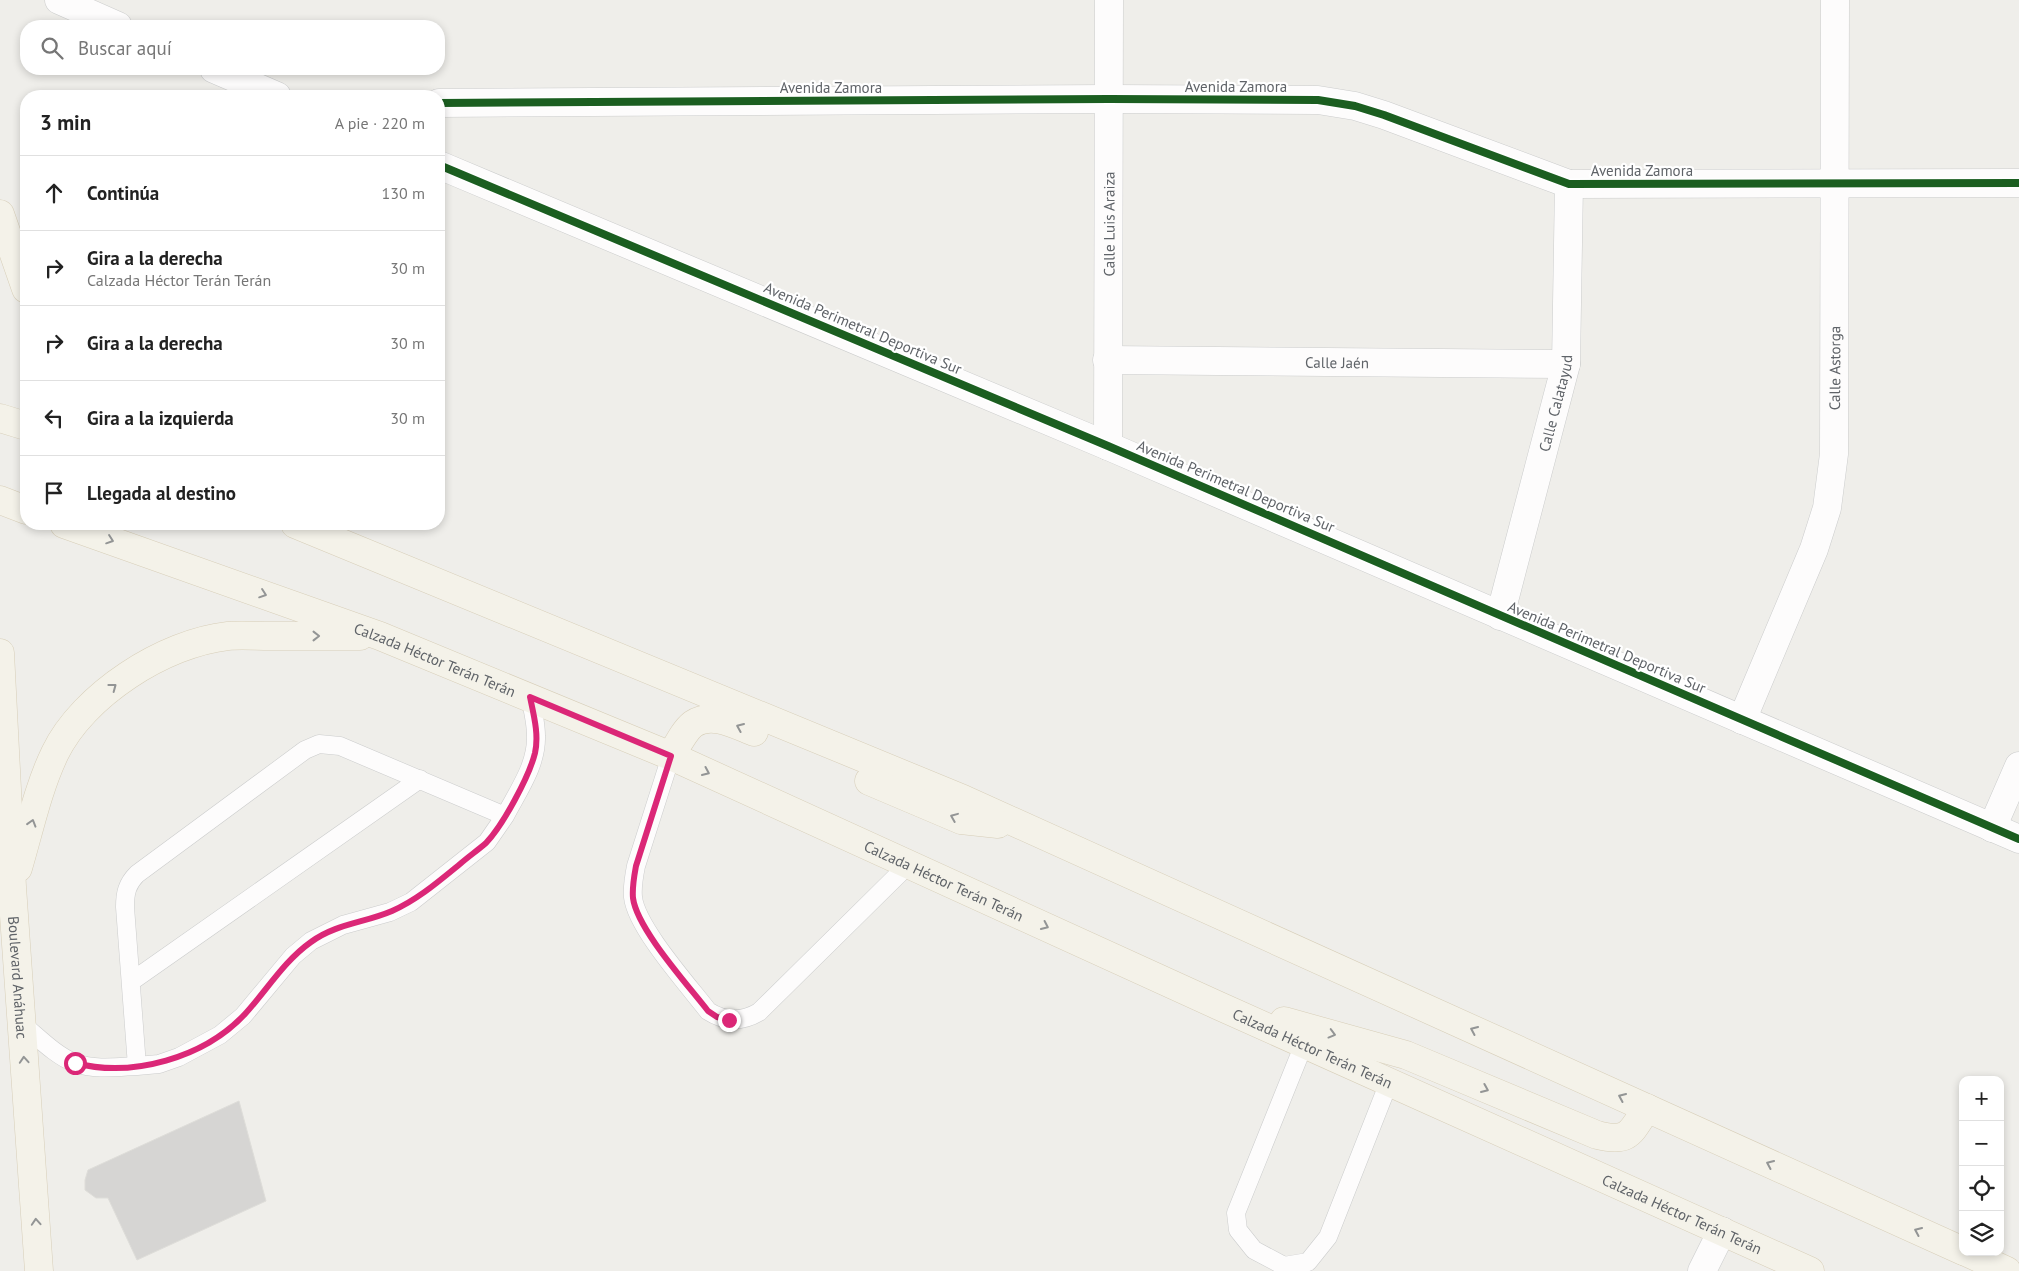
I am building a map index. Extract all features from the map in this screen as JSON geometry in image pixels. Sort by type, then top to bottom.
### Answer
[{"type":"main road","points":[[0,214],[20,272]]},
{"type":"main road","points":[[0,418],[20,424]]},
{"type":"main road","points":[[0,500],[20,508]]},
{"type":"main road","name":"Calzada Héctor Terán Terán","points":[[81,530],[380,636],[671,756],[1217,1005],[1810,1271]]},
{"type":"main road","points":[[310,530],[963,799],[1959,1250]]},
{"type":"main road","points":[[12,886],[46,774],[55,752],[65,736],[98,698],[131,674],[166,654],[202,641],[229,636],[380,636]]},
{"type":"main road","name":"Boulevard Anáhuac","points":[[0,653],[12,886],[39,1271]]},
{"type":"main road","points":[[671,756],[694,723],[713,718],[725,720],[961,820],[1020,825]]},
{"type":"main road","points":[[1217,1005],[1365,1042],[1406,1055],[1597,1135],[1609,1138],[1624,1137],[1629,1134],[1647,1108]]},
{"type":"main road","points":[[1973,1256],[2007,1271]]},
{"type":"street","points":[[59,0],[104,20]]},
{"type":"street","name":"Calle Luis Araiza","points":[[1108,446],[1109,0]]},
{"type":"street","name":"Calle Astorga","points":[[1742,720],[1814,549],[1827,508],[1834,454],[1835,0]]},
{"type":"street","points":[[228,75],[263,90]]},
{"type":"street","name":"Avenida Zamora","points":[[445,103],[1109,99],[1318,100],[1355,106],[1384,115],[1569,184],[2019,183]]},
{"type":"street","name":"Avenida Perimetral Deportiva Sur","points":[[445,168],[1108,446],[2019,839]]},
{"type":"street","name":"Calle Calatayud","points":[[1500,616],[1566,364],[1569,184]]},
{"type":"street","name":"Calle Jaén","points":[[1107,360],[1566,364]]},
{"type":"street","points":[[1992,828],[2019,766]]},
{"type":"street","points":[[1702,1271],[1722,1231]]},
{"type":"lane","points":[[22,1024],[57,1052],[75,1063],[100,1067],[159,1064],[179,1057],[220,1034],[243,1016],[293,956],[312,941],[343,925],[390,912],[411,902],[487,842],[506,816],[530,768],[535,752],[536,724],[530,697]]},
{"type":"lane","points":[[137,1066],[132,980],[124,907],[124,897],[130,882],[137,874],[305,750],[320,744],[340,746],[506,816]]},
{"type":"lane","points":[[671,756],[636,866],[633,898],[646,930],[708,1011],[717,1017],[740,1020],[759,1012],[910,864]]},
{"type":"lane","points":[[132,980],[420,779]]},
{"type":"lane","points":[[1304,1044],[1236,1212],[1238,1230],[1254,1250],[1284,1266],[1308,1262],[1328,1237],[1389,1082]]},
{"type":"building","points":[[239,1101],[266,1201],[137,1260],[108,1198],[96,1198],[85,1190],[88,1170]]},
{"type":"cycle path","points":[[445,103],[1109,99],[1318,100],[1355,106],[1384,115],[1569,184],[2019,183]]},
{"type":"cycle path","points":[[445,168],[1108,446],[2019,839]]},
{"type":"route","points":[[75,1063],[100,1067],[159,1064],[200,1047],[243,1016],[293,956],[312,941],[326,932],[343,925],[390,912],[411,902],[440,880],[487,842],[506,816],[530,768],[535,752],[536,737],[536,724],[530,697],[671,756],[636,866],[633,898],[646,930],[708,1011],[717,1017],[729,1020]]}]
